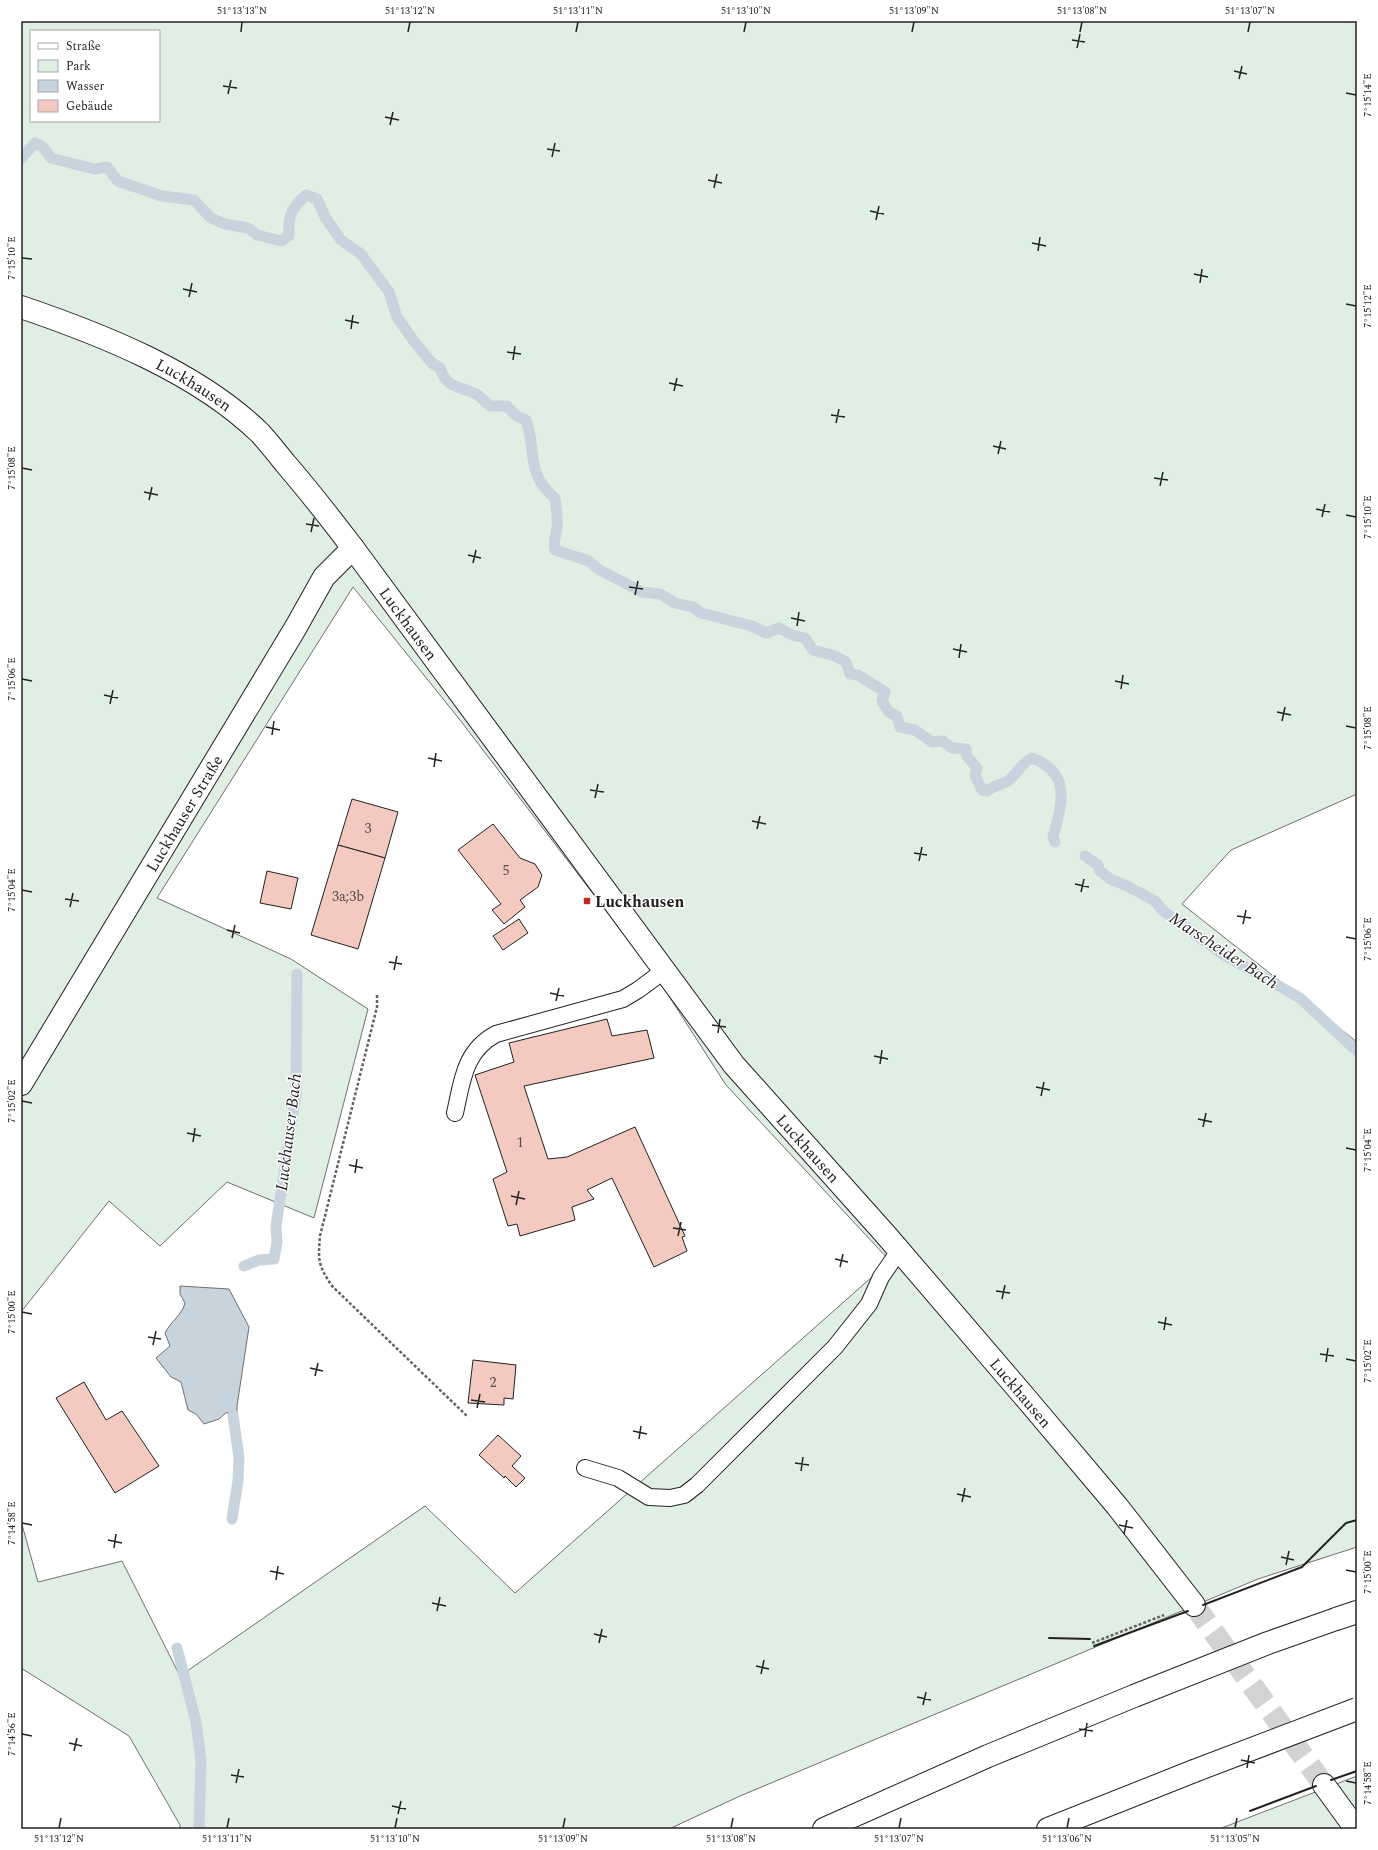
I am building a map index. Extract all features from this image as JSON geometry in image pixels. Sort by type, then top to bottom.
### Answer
[{"type":"main road","name":"Luckhausen","points":[[21,307],[80,328],[136,351],[183,377],[234,412],[260,434],[315,499],[353,548],[734,1065],[899,1251],[1117,1506],[1194,1605]]},
{"type":"main road","name":"Luckhauser Straße","points":[[21,1084],[296,627],[324,577],[353,548]]},
{"type":"main road","points":[[824,1829],[988,1756],[1134,1696],[1268,1642],[1357,1612]]},
{"type":"main road","points":[[1048,1829],[1194,1771],[1357,1709]]},
{"type":"main road","points":[[1324,1785],[1356,1829]]},
{"type":"lane","points":[[455,1114],[466,1066],[484,1040],[496,1034],[623,999],[665,970]]},
{"type":"lane","points":[[585,1468],[618,1478],[649,1497],[670,1498],[684,1495],[697,1485],[836,1347],[868,1304],[881,1276],[899,1251]]},
{"type":"path","points":[[377,995],[377,1007],[320,1236],[318,1257],[320,1269],[332,1286],[468,1417]]},
{"type":"path","points":[[1092,1642],[1169,1613]]},
{"type":"green space","points":[[21,21],[1357,21],[1357,794],[1231,850],[1182,904],[1357,1042],[1357,1547],[1258,1579],[740,1796],[669,1829],[180,1829],[180,1825],[129,1736],[21,1668],[21,1521],[38,1582],[122,1561],[180,1676],[425,1506],[515,1593],[890,1261],[726,1085],[656,976],[460,720],[353,587],[157,898],[291,959],[368,1009],[314,1218],[227,1182],[160,1246],[109,1201],[21,1312]]},
{"type":"green space","points":[[1357,1776],[1357,1829],[1219,1829]]},
{"type":"water","points":[[180,1286],[229,1289],[249,1327],[237,1414],[230,1416],[227,1412],[219,1419],[204,1424],[196,1414],[188,1410],[181,1382],[171,1377],[156,1358],[170,1346],[165,1333],[184,1307],[185,1303],[180,1294]]},
{"type":"building","points":[[352,799],[398,812],[385,858],[338,845]]},
{"type":"building","points":[[493,824],[520,858],[535,864],[542,875],[538,887],[520,900],[525,907],[504,924],[492,910],[501,904],[458,850]]},
{"type":"building","points":[[338,845],[385,858],[358,949],[311,935]]},
{"type":"building","points":[[267,871],[298,878],[291,909],[260,903]]},
{"type":"building","points":[[519,919],[528,933],[503,950],[493,936]]},
{"type":"building","points":[[607,1019],[612,1036],[647,1030],[654,1058],[524,1086],[548,1159],[567,1157],[635,1127],[685,1236],[682,1237],[687,1251],[654,1267],[612,1178],[587,1190],[594,1199],[572,1207],[575,1220],[520,1236],[517,1224],[508,1226],[493,1179],[507,1172],[475,1075],[514,1062],[509,1043]]},
{"type":"building","points":[[473,1360],[516,1365],[513,1399],[504,1398],[504,1405],[468,1403]]},
{"type":"building","points":[[84,1382],[106,1420],[122,1411],[159,1466],[115,1493],[56,1398]]},
{"type":"building","points":[[498,1435],[521,1456],[512,1466],[525,1478],[516,1487],[479,1455]]},
{"type":"waterway","name":"Marscheider Bach","points":[[21,159],[35,143],[43,147],[51,158],[94,169],[107,167],[118,181],[162,196],[194,200],[211,218],[225,224],[248,228],[257,235],[281,241],[289,236],[290,218],[297,204],[306,195],[317,199],[325,217],[341,240],[361,254],[389,292],[397,317],[432,363],[440,368],[447,380],[451,384],[478,395],[490,406],[507,406],[515,415],[526,420],[531,441],[533,461],[539,480],[555,498],[557,520],[554,541],[555,550],[589,561],[598,569],[642,592],[660,594],[675,603],[693,607],[701,613],[752,626],[766,633],[779,628],[792,635],[805,638],[813,650],[835,656],[846,662],[850,674],[858,675],[885,692],[882,701],[889,712],[897,716],[900,727],[915,730],[932,742],[943,741],[952,748],[966,749],[966,755],[977,768],[975,775],[982,790],[987,791],[992,787],[1008,781],[1028,760],[1032,758],[1045,764],[1059,781],[1061,791],[1059,813],[1053,837],[1055,842]]},
{"type":"waterway","name":"Marscheider Bach","points":[[1085,856],[1098,865],[1099,870],[1110,879],[1155,901],[1162,910],[1224,955],[1300,998],[1357,1051]]},
{"type":"waterway","name":"Luckhauser Bach","points":[[244,1266],[259,1260],[274,1259],[277,1242],[276,1226],[296,1094],[297,974]]},
{"type":"waterway","name":"Luckhauser Bach","points":[[232,1519],[238,1481],[239,1458],[233,1415]]},
{"type":"waterway","name":"Luckhauser Bach","points":[[177,1648],[196,1722],[201,1761],[199,1829]]},
{"type":"tunnel","points":[[1194,1605],[1324,1785]]},
{"type":"wall","points":[[1203,1605],[1302,1567],[1346,1523],[1357,1520]]},
{"type":"wall","points":[[1094,1646],[1188,1611]]},
{"type":"wall","points":[[1049,1638],[1090,1639]]},
{"type":"wall","points":[[1331,1780],[1357,1771]]},
{"type":"wall","points":[[1250,1811],[1316,1786]]},
{"type":"place","name":"Luckhausen","points":[[587,901]]}]
